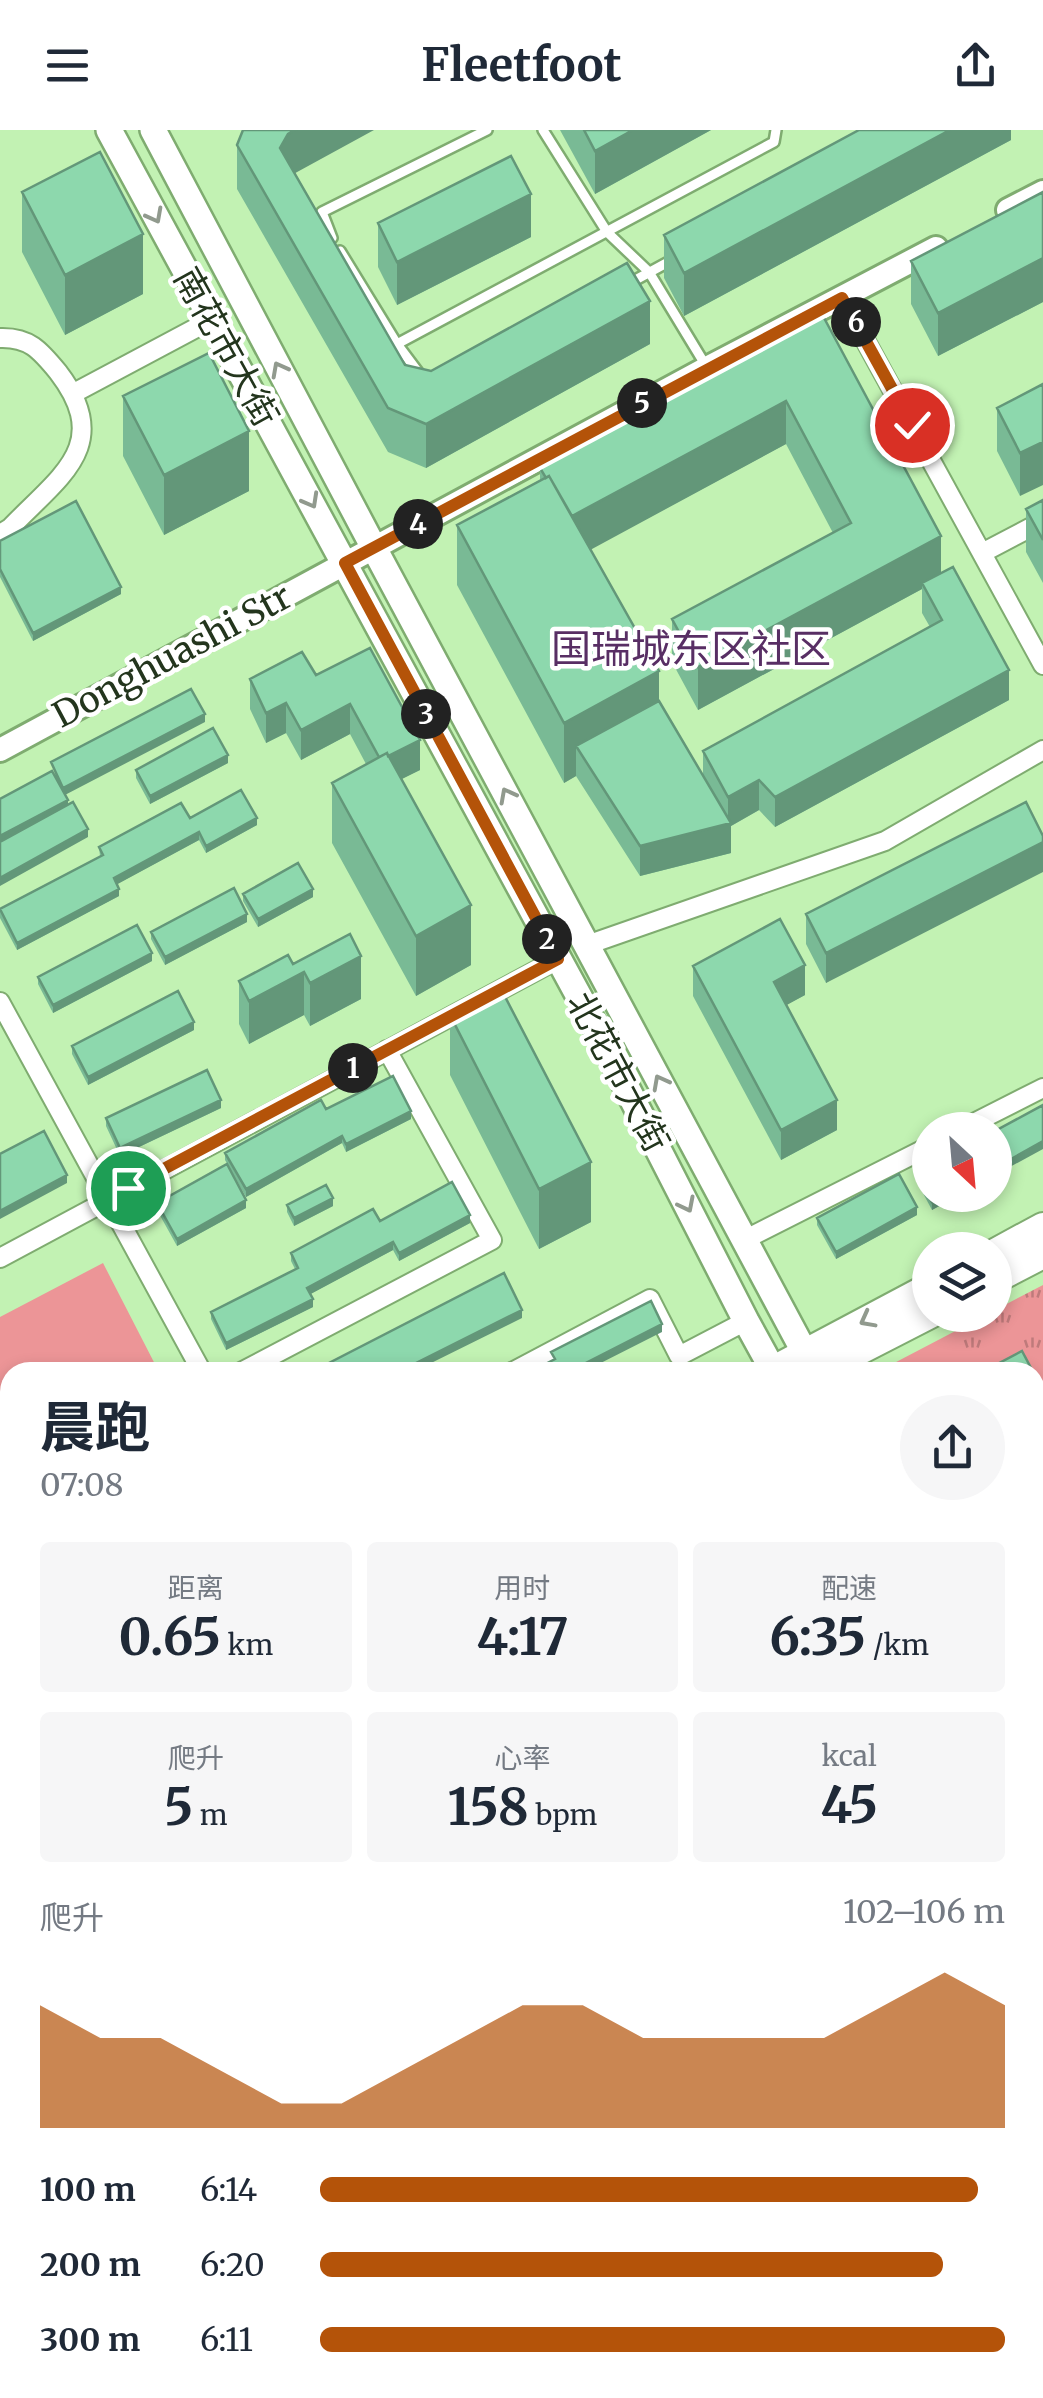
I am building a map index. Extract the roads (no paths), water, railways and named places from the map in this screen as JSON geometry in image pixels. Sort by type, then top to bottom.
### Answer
[{"type":"main road","name":"南花市大街","points":[[109,130],[345,563]]},
{"type":"main road","name":"南花市大街","points":[[154,130],[374,548]]},
{"type":"main road","name":"北花市大街","points":[[374,548],[810,1362]]},
{"type":"main road","name":"北花市大街","points":[[345,563],[595,1026],[768,1362]]},
{"type":"main road","points":[[1012,1243],[1043,1227]]},
{"type":"main road","points":[[1012,1271],[1043,1254]]},
{"type":"main road","points":[[818,1362],[912,1299]]},
{"type":"main road","points":[[821,1362],[912,1322]]},
{"type":"street","points":[[993,218],[1043,192]]},
{"type":"street","name":"Donghuashi Str","points":[[0,750],[707,368],[960,236]]},
{"type":"street","points":[[842,298],[1043,665]]},
{"type":"street","points":[[74,393],[211,320]]},
{"type":"street","points":[[0,338],[20,338],[44,355],[74,393],[84,426],[74,463],[0,534]]},
{"type":"street","points":[[982,553],[1043,521]]},
{"type":"street","points":[[588,945],[886,841],[1043,750]]},
{"type":"street","points":[[0,1258],[558,959]]},
{"type":"street","points":[[0,1002],[197,1362]]},
{"type":"street","points":[[260,1362],[492,1240],[387,1050]]},
{"type":"street","points":[[996,1112],[1043,1088]]},
{"type":"street","points":[[744,1240],[912,1155]]},
{"type":"street","points":[[531,1362],[650,1299],[678,1356],[746,1320]]},
{"type":"lane","points":[[424,381],[328,232],[322,212],[486,130]]},
{"type":"lane","points":[[544,130],[608,232],[649,272],[707,368]]},
{"type":"lane","points":[[397,344],[774,142],[776,130]]},
{"type":"lane","points":[[616,291],[682,254]]},
{"type":"district","name":"国瑞城东区社区","points":[[691,649]]}]
